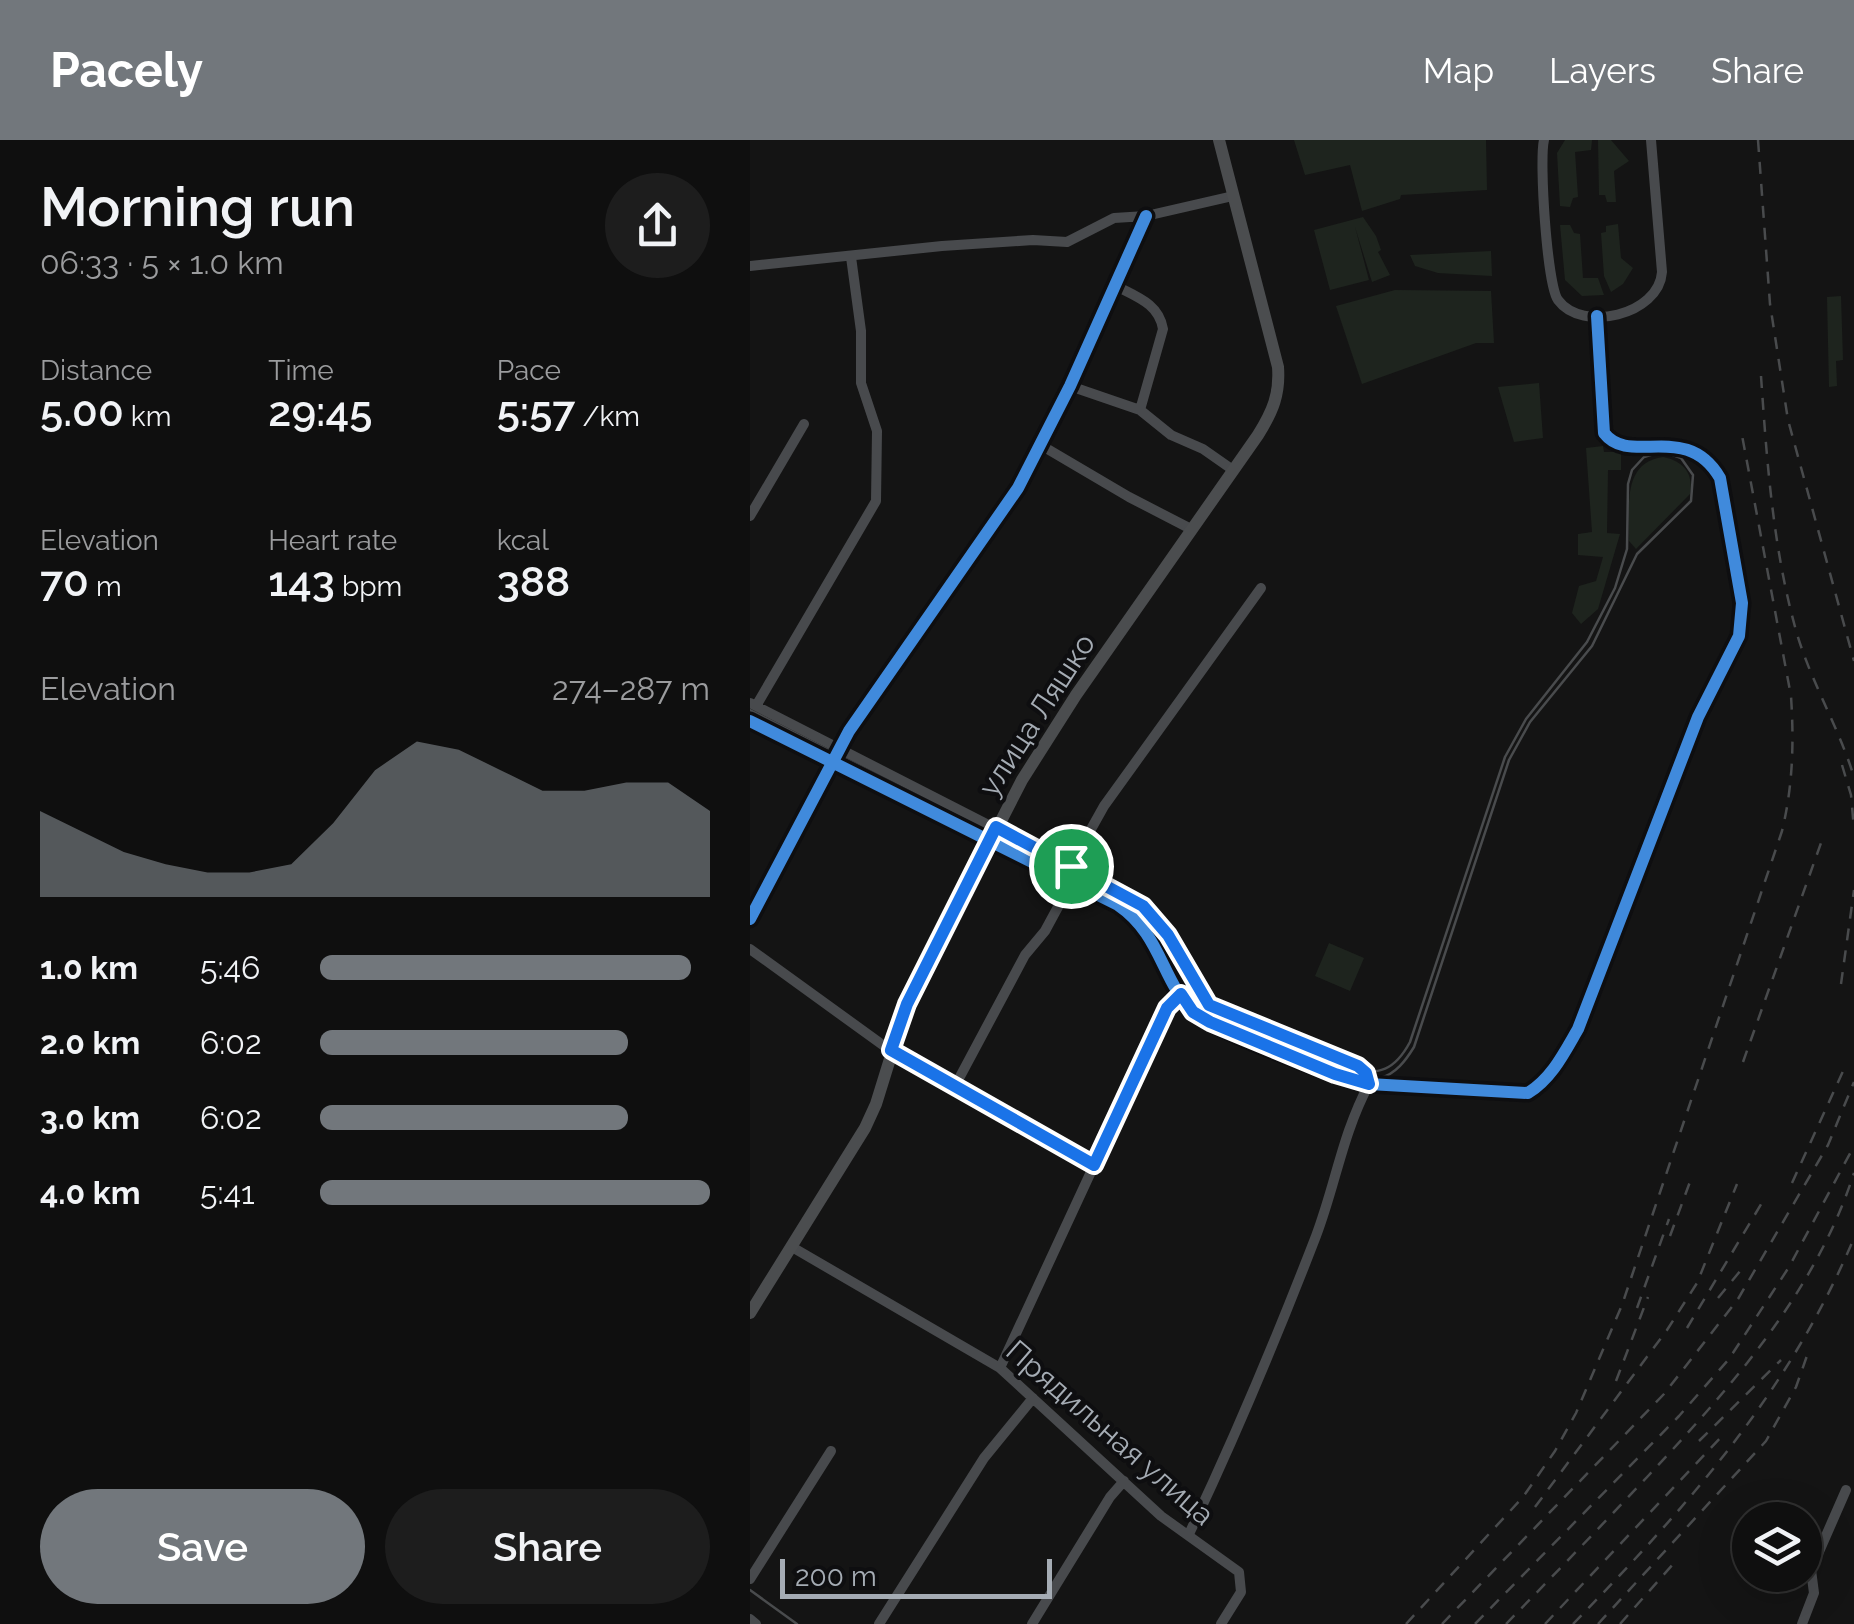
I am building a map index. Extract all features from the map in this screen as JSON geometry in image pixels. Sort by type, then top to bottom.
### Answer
[{"type":"main road","name":"улица Ляшко","points":[[750,1313],[755,1292],[792,1247],[865,1128],[907,1004],[1040,749],[1275,405],[1278,367],[1219,140]]},
{"type":"street","points":[[1544,140],[1553,291],[1568,310],[1597,316],[1641,306],[1655,294],[1662,280],[1651,140]]},
{"type":"street","points":[[750,266],[942,246],[1033,240],[1067,242],[1114,218],[1146,216],[1233,196]]},
{"type":"street","points":[[750,919],[839,748],[1018,488],[1070,386],[1146,216]]},
{"type":"street","points":[[851,257],[861,331],[861,383],[877,431],[876,501],[753,704],[993,834],[1135,918],[1193,1012],[1335,1074],[1369,1084],[1528,1093],[1552,1072],[1578,1028],[1698,717],[1736,646],[1742,626],[1742,602],[1720,478],[1715,469],[1697,454],[1673,446],[1624,447],[1604,433],[1597,316]]},
{"type":"street","points":[[1116,286],[1148,302],[1162,320],[1163,329],[1140,410]]},
{"type":"street","points":[[1070,386],[1140,410],[1171,435],[1203,449],[1233,470]]},
{"type":"street","points":[[750,516],[804,424]]},
{"type":"street","points":[[1039,444],[1128,497],[1192,529]]},
{"type":"street","points":[[1071,866],[1104,806],[1261,588]]},
{"type":"street","points":[[750,721],[831,762],[1071,866],[1127,895],[1149,911],[1209,1005],[1358,1066],[1366,1073],[1369,1084],[1350,1120],[1317,1232],[1273,1343],[1188,1534]]},
{"type":"street","points":[[954,1086],[1072,881]]},
{"type":"street","points":[[750,949],[891,1050],[1094,1165]]},
{"type":"street","points":[[1000,1368],[1167,1008],[1181,994]]},
{"type":"street","name":"Прядильная улица","points":[[792,1247],[1000,1368],[1160,1516],[1239,1572],[1241,1592],[1221,1624]]},
{"type":"street","points":[[879,1624],[984,1458],[1032,1398]]},
{"type":"street","points":[[750,1579],[831,1451]]},
{"type":"street","points":[[1032,1624],[1110,1497],[1124,1481]]},
{"type":"street","points":[[1802,1624],[1814,1593],[1811,1570],[1846,1490]]},
{"type":"shaded area","points":[[1294,140],[1486,140],[1487,190],[1401,195],[1400,199],[1362,211],[1350,165],[1305,175]]},
{"type":"shaded area","points":[[1565,140],[1592,140],[1591,150],[1575,152],[1578,197],[1573,198],[1570,207],[1560,206],[1557,153]]},
{"type":"shaded area","points":[[1598,140],[1611,140],[1629,161],[1614,171],[1616,202],[1607,202],[1605,195],[1599,195]]},
{"type":"shaded area","points":[[1363,217],[1376,236],[1381,250],[1378,252],[1390,275],[1372,282],[1355,227],[1369,280],[1330,290],[1314,230]]},
{"type":"shaded area","points":[[1618,224],[1621,258],[1633,268],[1623,284],[1611,292],[1604,276],[1601,233],[1606,232],[1606,226]]},
{"type":"shaded area","points":[[1560,225],[1570,225],[1574,233],[1580,234],[1583,278],[1598,278],[1604,295],[1582,296],[1565,280]]},
{"type":"shaded area","points":[[1491,251],[1492,276],[1438,273],[1415,266],[1410,255]]},
{"type":"shaded area","points":[[1395,290],[1491,291],[1494,343],[1476,343],[1362,384],[1336,306]]},
{"type":"shaded area","points":[[1841,296],[1843,360],[1836,361],[1837,386],[1829,387],[1827,297]]},
{"type":"shaded area","points":[[1539,383],[1543,438],[1514,442],[1498,387]]},
{"type":"shaded area","points":[[1603,446],[1604,452],[1621,452],[1621,470],[1608,470],[1607,533],[1620,534],[1598,609],[1581,624],[1572,613],[1579,586],[1596,581],[1603,557],[1578,555],[1578,534],[1592,532],[1586,448]]},
{"type":"shaded area","points":[[1663,457],[1686,469],[1690,494],[1636,549],[1629,541],[1629,502],[1634,478],[1640,468]]},
{"type":"shaded area","points":[[1329,943],[1364,958],[1350,991],[1315,976]]},
{"type":"tram line","points":[[750,710],[1139,909],[1164,940],[1206,1009],[1349,1069],[1378,1071],[1392,1065],[1410,1042],[1505,757],[1526,719],[1587,642],[1615,588],[1627,549],[1628,484],[1632,470],[1644,457],[1670,454],[1681,458],[1693,475],[1691,501],[1637,554],[1592,646],[1530,722],[1509,760],[1414,1047],[1396,1070],[1380,1078],[1323,1066],[1211,1018],[1191,998],[1136,912],[750,714]]},
{"type":"tram line","points":[[750,1590],[797,1624]]},
{"type":"railway","points":[[1758,140],[1770,304],[1788,420],[1854,661]]},
{"type":"railway","points":[[1761,376],[1772,506],[1789,602],[1803,652],[1854,777]]},
{"type":"railway","points":[[1406,1624],[1523,1497],[1576,1413],[1622,1305],[1782,831],[1792,764],[1791,696],[1741,430]]},
{"type":"railway","points":[[1842,765],[1851,795],[1854,829]]},
{"type":"railway","points":[[1743,1062],[1821,843]]},
{"type":"railway","points":[[1841,984],[1854,890]]},
{"type":"railway","points":[[1792,1183],[1844,1069]]},
{"type":"railway","points":[[1442,1624],[1664,1394],[1738,1299],[1828,1145],[1854,1082]]},
{"type":"railway","points":[[1475,1624],[1679,1416],[1729,1359],[1789,1267],[1854,1146]]},
{"type":"railway","points":[[1506,1624],[1711,1407],[1768,1335],[1818,1257],[1854,1173]]},
{"type":"railway","points":[[1670,1236],[1691,1179]]},
{"type":"railway","points":[[1535,1507],[1667,1330],[1697,1283],[1737,1184]]},
{"type":"railway","points":[[1687,1328],[1766,1196]]},
{"type":"railway","points":[[1637,1308],[1669,1219]]},
{"type":"railway","points":[[1573,1624],[1695,1491],[1767,1397],[1799,1347],[1854,1238]]},
{"type":"railway","points":[[1718,1298],[1745,1265]]},
{"type":"railway","points":[[1616,1381],[1648,1297]]},
{"type":"railway","points":[[1598,1624],[1766,1441],[1796,1387],[1809,1350]]},
{"type":"railway","points":[[1699,1441],[1781,1360]]},
{"type":"railway","points":[[1545,1624],[1723,1435]]},
{"type":"railway","points":[[1620,1624],[1674,1563]]},
{"type":"cycle path","points":[[750,919],[849,731],[1018,488],[1070,386],[1146,216]]},
{"type":"cycle path","points":[[750,721],[1118,905],[1144,930],[1183,1000],[1194,1012],[1222,1029],[1317,1068],[1369,1084],[1528,1093],[1551,1072],[1578,1029],[1698,717],[1739,636],[1742,603],[1720,478],[1691,451],[1628,446],[1604,433],[1597,316]]},
{"type":"route","points":[[996,827],[1071,866],[1149,911],[1168,935],[1209,1005],[1358,1066],[1366,1073],[1369,1084],[1335,1074],[1210,1022],[1193,1012],[1181,994],[1167,1008],[1094,1165],[891,1050],[907,1004],[996,827]]}]
